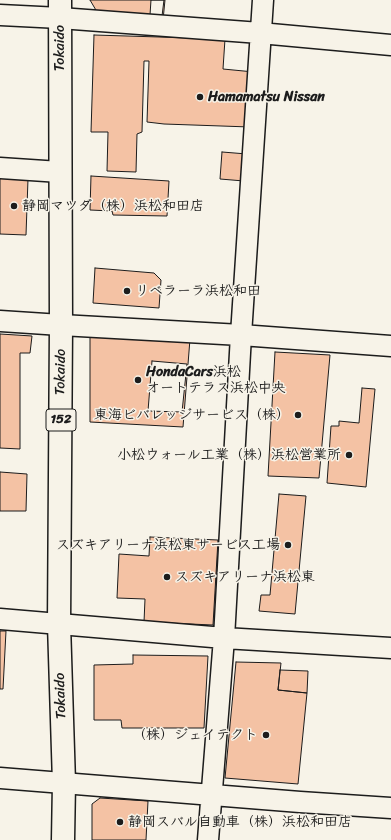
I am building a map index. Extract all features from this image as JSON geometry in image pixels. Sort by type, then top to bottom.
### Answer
[{"type":"highway","name":"Tokaido","points":[[60,9],[61,325],[59,624],[64,783],[63,840]]},
{"type":"street","points":[[208,840],[224,638],[241,335],[263,0]]},
{"type":"street","points":[[0,15],[60,9],[260,33],[391,45]]},
{"type":"street","points":[[0,168],[60,172]]},
{"type":"street","points":[[0,321],[241,335],[391,346]]},
{"type":"street","points":[[0,619],[224,638],[391,648]]},
{"type":"street","points":[[0,778],[391,808]]},
{"type":"building","points":[[90,0],[165,0],[163,20],[100,17]]},
{"type":"building","points":[[151,0],[164,0],[162,16],[150,15]]},
{"type":"building","name":"Hamamatsu Nissan","points":[[94,35],[225,39],[223,69],[254,72],[250,127],[147,122],[149,61],[144,61],[142,132],[137,134],[136,172],[107,171],[108,132],[91,132]]},
{"type":"building","points":[[222,152],[247,154],[244,181],[220,179]]},
{"type":"building","points":[[91,176],[169,181],[167,216],[113,215],[112,211],[90,210]]},
{"type":"building","name":"静岡マツダ（株）浜松和田店","points":[[0,177],[28,179],[26,235],[0,234]]},
{"type":"building","name":"リベラーラ浜松和田","points":[[95,268],[154,273],[161,280],[159,308],[93,303]]},
{"type":"building","name":"HondaCars浜松 オートテラス浜松中央","points":[[90,333],[190,339],[183,427],[90,422]]},
{"type":"building","points":[[0,334],[32,336],[30,353],[20,353],[20,449],[0,448]]},
{"type":"building","name":"東海ビバレッジサービス（株）","points":[[275,352],[330,355],[319,478],[268,476]]},
{"type":"building","points":[[152,361],[187,364],[182,412],[148,411]]},
{"type":"building","name":"小松ウォール工業（株）浜松営業所","points":[[362,388],[375,389],[366,487],[327,483],[331,426],[339,426],[339,421],[359,423]]},
{"type":"building","points":[[0,472],[27,474],[26,511],[0,511]]},
{"type":"building","name":"スズキアリーナ浜松東サービス工場","points":[[279,494],[306,496],[295,614],[259,611],[261,595],[270,595]]},
{"type":"building","name":"スズキアリーナ浜松東","points":[[150,537],[218,540],[213,625],[144,622],[145,599],[117,598],[119,554],[149,556]]},
{"type":"building","points":[[0,631],[6,631],[3,689],[0,689]]},
{"type":"building","points":[[133,655],[208,656],[204,728],[122,728],[121,720],[94,720],[94,665],[133,664]]},
{"type":"building","name":"（株）ジェイテクト","points":[[236,662],[281,663],[278,690],[307,693],[298,784],[225,778]]},
{"type":"building","points":[[280,670],[308,671],[307,693],[278,690]]},
{"type":"building","name":"静岡スバル自動車（株）浜松和田店","points":[[100,798],[148,801],[146,840],[92,840],[92,804]]},
{"type":"place","name":"Hamamatsu Nissan","points":[[200,97]]},
{"type":"place","name":"静岡マツダ（株）浜松和田店","points":[[14,206]]},
{"type":"place","name":"リベラーラ浜松和田","points":[[127,291]]},
{"type":"place","name":"HondaCars浜松 オートテラス浜松中央","points":[[138,380]]},
{"type":"place","name":"東海ビバレッジサービス（株）","points":[[298,415]]},
{"type":"place","name":"小松ウォール工業（株）浜松営業所","points":[[349,455]]},
{"type":"place","name":"スズキアリーナ浜松東サービス工場","points":[[288,545]]},
{"type":"place","name":"スズキアリーナ浜松東","points":[[167,577]]},
{"type":"place","name":"（株）ジェイテクト","points":[[266,735]]},
{"type":"place","name":"静岡スバル自動車（株）浜松和田店","points":[[120,822]]}]
